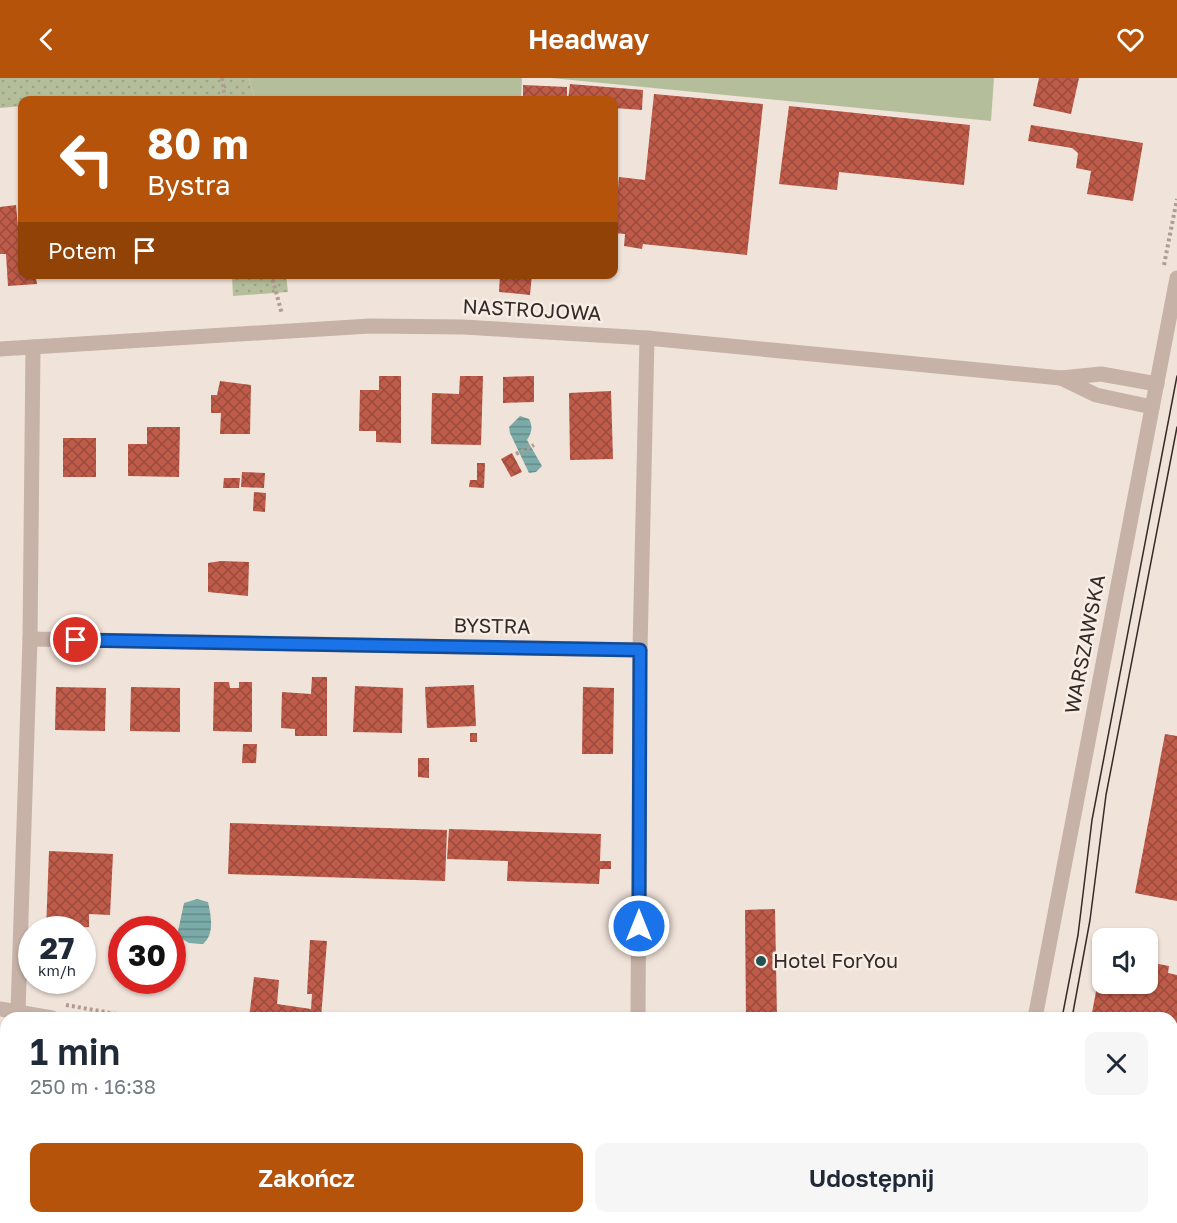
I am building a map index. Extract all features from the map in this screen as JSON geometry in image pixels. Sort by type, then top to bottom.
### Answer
[{"type":"street","name":"WARSZAWSKA","points":[[1036,1012],[1177,278]]},
{"type":"street","name":"NASTROJOWA","points":[[0,349],[370,327],[463,327],[647,338],[1061,378],[1101,374],[1157,384]]},
{"type":"street","points":[[638,1012],[640,650],[647,338]]},
{"type":"street","points":[[0,1009],[18,1012],[30,639],[33,347]]},
{"type":"street","name":"NASTROJOWA","points":[[1061,378],[1096,395],[1152,407]]},
{"type":"street","name":"BYSTRA","points":[[30,639],[640,650]]},
{"type":"path","points":[[222,78],[224,96]]},
{"type":"path","points":[[272,279],[287,331]]},
{"type":"path","points":[[516,453],[534,445]]},
{"type":"path","points":[[62,1005],[103,1012]]},
{"type":"green space","points":[[0,78],[249,78],[254,96],[18,96],[18,106],[0,108]]},
{"type":"green space","points":[[249,78],[522,78],[521,96],[254,96]]},
{"type":"green space","points":[[551,78],[994,78],[991,121]]},
{"type":"green space","points":[[232,279],[286,279],[288,292],[233,296]]},
{"type":"water","points":[[520,416],[529,419],[531,425],[531,432],[527,440],[542,466],[536,472],[529,473],[510,433],[509,427]]},
{"type":"water","points":[[197,899],[208,902],[211,930],[203,944],[186,941],[186,916],[181,916],[184,903]]},
{"type":"building","points":[[1039,78],[1079,78],[1071,114],[1033,106]]},
{"type":"building","points":[[570,84],[643,90],[642,110],[618,108],[618,96],[568,96]]},
{"type":"building","points":[[523,85],[567,87],[567,96],[523,96]]},
{"type":"building","points":[[654,94],[763,104],[747,255],[643,244],[642,249],[624,246],[625,234],[618,233],[619,177],[645,180]]},
{"type":"building","points":[[789,106],[970,125],[964,185],[839,172],[837,190],[779,184]]},
{"type":"building","points":[[1031,125],[1143,143],[1133,201],[1087,194],[1091,171],[1076,168],[1078,153],[1072,148],[1028,141]]},
{"type":"building","points":[[16,205],[18,279],[36,279],[37,284],[8,286],[6,254],[0,254],[0,207]]},
{"type":"building","points":[[500,279],[532,279],[530,295],[499,292]]},
{"type":"building","points":[[379,376],[401,376],[401,443],[376,442],[376,431],[359,431],[360,390],[379,390]]},
{"type":"building","points":[[460,376],[483,376],[481,445],[431,444],[432,393],[459,394]]},
{"type":"building","points":[[534,376],[534,402],[503,403],[503,377]]},
{"type":"building","points":[[220,381],[251,385],[250,434],[220,434],[221,413],[211,413],[211,395],[217,395]]},
{"type":"building","points":[[611,391],[613,459],[570,460],[569,393]]},
{"type":"building","points":[[147,427],[180,427],[179,477],[128,476],[128,444],[147,444]]},
{"type":"building","points":[[63,438],[96,438],[96,477],[63,477]]},
{"type":"building","points":[[512,453],[522,472],[511,477],[501,459]]},
{"type":"building","points":[[477,463],[485,463],[484,488],[469,487],[470,480],[477,480]]},
{"type":"building","points":[[242,472],[265,473],[264,488],[241,487]]},
{"type":"building","points":[[224,478],[240,478],[239,488],[223,488]]},
{"type":"building","points":[[254,492],[266,493],[265,512],[253,511]]},
{"type":"building","points":[[249,562],[248,596],[208,592],[208,563]]},
{"type":"building","points":[[312,677],[327,677],[327,736],[295,736],[295,729],[281,728],[282,692],[311,694]]},
{"type":"building","points":[[214,682],[229,682],[230,688],[239,688],[239,682],[252,682],[252,732],[213,731]]},
{"type":"building","points":[[474,685],[476,726],[427,728],[425,687]]},
{"type":"building","points":[[355,686],[403,688],[402,733],[353,732]]},
{"type":"building","points":[[56,687],[106,688],[105,731],[55,730]]},
{"type":"building","points":[[131,687],[180,688],[180,732],[130,731]]},
{"type":"building","points":[[583,687],[614,688],[613,754],[582,754]]},
{"type":"building","points":[[470,733],[477,733],[477,742],[470,742]]},
{"type":"building","points":[[1165,734],[1177,736],[1177,901],[1135,893]]},
{"type":"building","points":[[243,744],[257,744],[256,763],[242,763]]},
{"type":"building","points":[[418,758],[429,758],[429,778],[418,777]]},
{"type":"building","points":[[230,823],[447,830],[445,881],[228,874]]},
{"type":"building","points":[[449,829],[601,834],[600,861],[611,861],[611,869],[600,869],[599,884],[507,881],[508,861],[447,859]]},
{"type":"building","points":[[49,851],[113,854],[110,915],[47,916]]},
{"type":"building","name":"Hotel ForYou","points":[[775,909],[777,1012],[746,1012],[745,910]]},
{"type":"building","points":[[310,940],[327,941],[321,1012],[250,1012],[254,977],[279,980],[277,1004],[311,1009],[312,994],[307,994]]},
{"type":"building","points":[[1158,964],[1169,966],[1168,973],[1177,975],[1177,1012],[1092,1012],[1096,994],[1158,994]]},
{"type":"tram line","points":[[1063,1012],[1078,935],[1092,820],[1177,376]]},
{"type":"tram line","points":[[1073,1012],[1090,920],[1106,795],[1177,427]]},
{"type":"place","name":"Hotel ForYou","points":[[761,961]]},
{"type":"route","points":[[76,640],[640,650],[639,926]]}]
